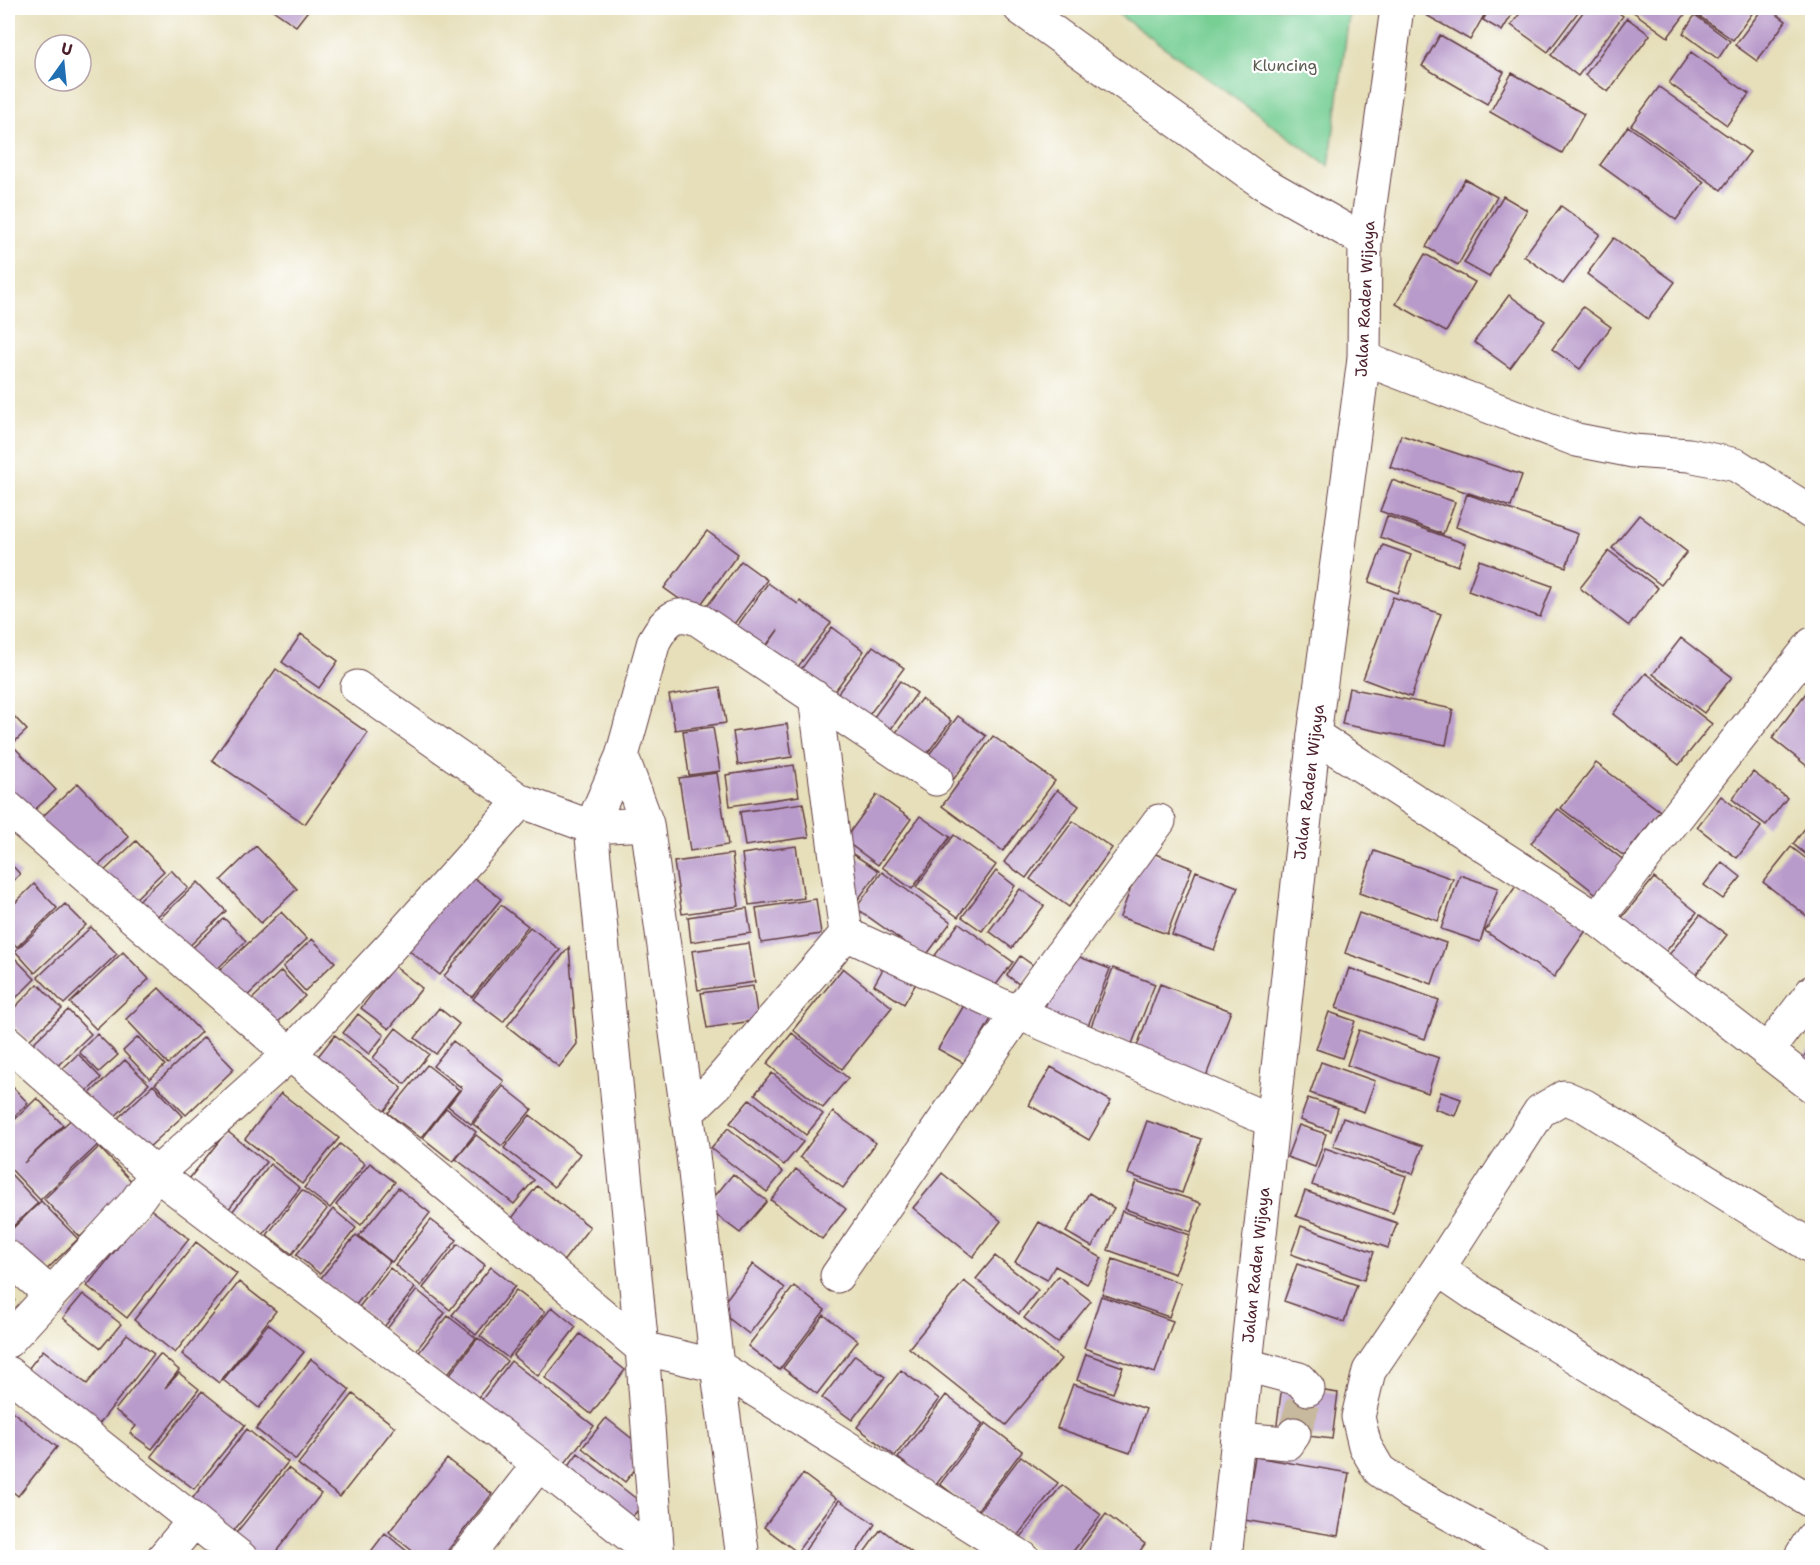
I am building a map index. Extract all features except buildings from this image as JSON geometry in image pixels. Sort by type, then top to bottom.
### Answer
[{"type":"main road","points":[[1020,8],[1263,183],[1365,241]]},
{"type":"main road","name":"Jalan Raden Wijaya","points":[[1225,1557],[1314,735],[1364,359],[1365,241],[1397,8]]},
{"type":"main road","points":[[1364,359],[1577,440],[1633,451],[1689,455],[1736,465],[1812,513]]},
{"type":"main road","points":[[658,1557],[642,1348],[591,827],[622,756],[654,641],[662,626],[673,617],[688,615],[699,620],[936,779]]},
{"type":"main road","points":[[1597,919],[1812,644]]},
{"type":"main road","points":[[357,687],[521,801],[591,827],[647,824]]},
{"type":"main road","points":[[687,1113],[716,1085],[846,934],[815,697]]},
{"type":"main road","points":[[1314,735],[1597,919],[1812,1086]]},
{"type":"main road","points":[[622,756],[647,824],[687,1113],[717,1366],[743,1557]]},
{"type":"main road","points":[[8,1341],[135,1203],[156,1174],[290,1054],[392,945],[521,801]]},
{"type":"main road","points":[[8,808],[290,1054],[642,1348],[717,1366],[1023,1557]]},
{"type":"main road","points":[[837,1276],[1018,1013],[1159,822]]},
{"type":"main road","points":[[846,934],[1018,1013],[1272,1121]]},
{"type":"main road","points":[[1767,1051],[1812,992]]},
{"type":"main road","points":[[8,1043],[156,1174],[658,1557]]},
{"type":"main road","points":[[1534,1557],[1411,1493],[1379,1470],[1365,1446],[1358,1417],[1369,1371],[1540,1111],[1564,1097],[1585,1106],[1812,1247]]},
{"type":"main road","points":[[8,1257],[39,1284],[48,1298]]},
{"type":"main road","points":[[1438,1269],[1482,1299],[1812,1502]]},
{"type":"main road","points":[[1246,1365],[1299,1379],[1308,1389]]},
{"type":"main road","points":[[8,1373],[241,1557]]},
{"type":"main road","points":[[1238,1439],[1288,1443],[1294,1434]]},
{"type":"main road","points":[[466,1557],[539,1464]]},
{"type":"main road","points":[[163,1557],[194,1521]]},
{"type":"main road","points":[[1800,1557],[1812,1538]]},
{"type":"green space","name":"Kluncing","points":[[1110,8],[1350,8],[1329,166]]},
{"type":"tunnel","points":[[1294,1434],[1308,1389]]}]
